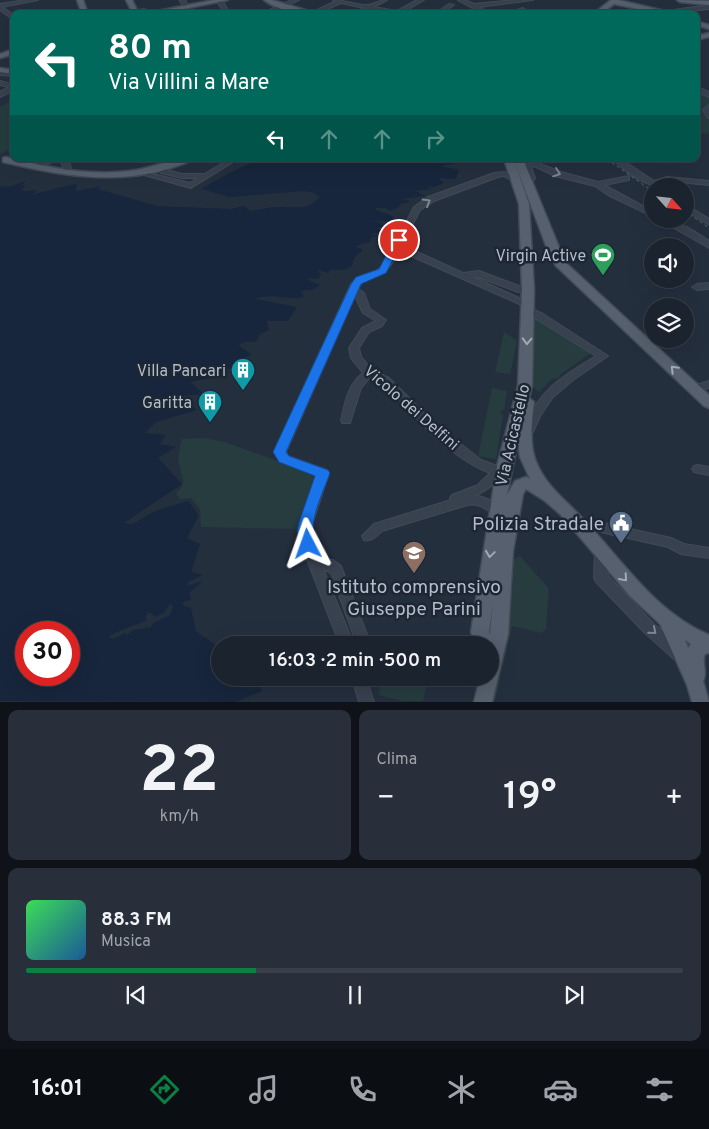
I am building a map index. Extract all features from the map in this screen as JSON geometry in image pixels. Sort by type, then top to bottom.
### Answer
[{"type":"main road","points":[[165,10],[221,0]]},
{"type":"main road","points":[[268,0],[281,6],[299,10]]},
{"type":"main road","points":[[680,0],[709,3]]},
{"type":"main road","points":[[607,10],[618,1]]},
{"type":"main road","points":[[603,10],[618,1],[658,10]]},
{"type":"main road","points":[[20,162],[94,175],[142,172],[178,162]]},
{"type":"main road","points":[[25,162],[67,164],[94,173],[121,173],[148,169],[170,162]]},
{"type":"main road","points":[[513,162],[533,200],[553,252],[560,264],[709,403]]},
{"type":"main road","name":"Via Acicastello","points":[[483,636],[502,469],[526,391],[528,289],[521,180]]},
{"type":"main road","points":[[524,223],[531,226],[538,225],[531,206],[533,200]]},
{"type":"main road","points":[[526,251],[531,238],[537,236],[543,238],[547,247],[553,252]]},
{"type":"main road","points":[[526,391],[524,452],[534,476],[581,527],[628,583],[667,620],[690,635],[709,644]]},
{"type":"main road","name":"Via Acicastello","points":[[499,636],[505,551],[515,494],[518,487],[526,483],[533,484],[556,502]]},
{"type":"main road","points":[[494,636],[502,602]]},
{"type":"main road","points":[[667,620],[699,693]]},
{"type":"main road","points":[[699,693],[694,655],[697,648],[709,644]]},
{"type":"street","points":[[0,7],[35,0]]},
{"type":"street","points":[[182,0],[187,7]]},
{"type":"street","points":[[272,10],[296,0]]},
{"type":"street","points":[[319,10],[340,0],[384,10]]},
{"type":"street","points":[[401,10],[407,5],[421,0]]},
{"type":"street","points":[[461,0],[482,10]]},
{"type":"street","points":[[474,6],[497,2],[530,0]]},
{"type":"street","points":[[363,10],[380,1]]},
{"type":"street","points":[[442,10],[451,5]]},
{"type":"street","points":[[0,7],[10,15]]},
{"type":"street","points":[[170,9],[175,10]]},
{"type":"street","points":[[709,107],[706,110],[709,116]]},
{"type":"street","points":[[40,164],[47,162]]},
{"type":"street","points":[[142,172],[191,186],[229,162]]},
{"type":"street","points":[[497,175],[496,173],[509,162]]},
{"type":"street","points":[[621,162],[644,178]]},
{"type":"street","points":[[343,636],[304,531],[323,473],[281,456],[282,448],[360,279],[382,270],[412,216],[422,204],[497,175],[505,174],[521,180],[530,178],[527,166],[533,164],[558,174],[598,184],[644,210]]},
{"type":"street","points":[[162,167],[164,171],[179,176],[205,176]]},
{"type":"street","points":[[598,184],[626,178]]},
{"type":"street","points":[[694,182],[709,183]]},
{"type":"street","points":[[694,212],[709,223]]},
{"type":"street","points":[[681,228],[709,245]]},
{"type":"street","points":[[399,240],[412,253],[464,275],[527,308],[603,356],[562,382],[542,401],[532,418],[524,445]]},
{"type":"street","points":[[464,275],[479,274],[522,290],[528,289]]},
{"type":"street","points":[[697,287],[709,286]]},
{"type":"street","name":"Vicolo dei Delfini","points":[[354,290],[359,293],[366,311],[382,320],[379,324],[365,330],[354,348],[356,358],[369,373],[385,380],[430,426],[474,461],[502,469]]},
{"type":"street","points":[[346,420],[353,394],[361,381],[369,373]]},
{"type":"street","points":[[694,389],[709,384]]},
{"type":"street","points":[[526,391],[542,401]]},
{"type":"street","points":[[432,510],[482,488],[502,469]]},
{"type":"street","points":[[368,536],[378,527],[432,510],[474,500],[488,504],[496,510]]},
{"type":"street","points":[[581,527],[585,524],[671,542],[681,549],[709,553]]},
{"type":"street","points":[[601,551],[600,578],[649,628],[684,659]]},
{"type":"street","points":[[315,564],[328,564],[336,570],[361,636]]},
{"type":"street","points":[[362,686],[367,702]]},
{"type":"green space","points":[[700,92],[709,97],[709,105],[704,111],[709,118],[709,133],[704,134],[700,132]]},
{"type":"green space","points":[[10,101],[10,150],[0,154],[0,107]]},
{"type":"green space","points":[[533,317],[591,353],[558,378],[552,379],[539,392],[532,386]]},
{"type":"green space","points":[[504,332],[517,341],[510,374],[495,372]]},
{"type":"green space","points":[[492,388],[507,391],[504,410],[501,410],[500,414],[503,415],[496,459],[478,456]]},
{"type":"green space","points":[[203,438],[225,442],[319,476],[298,529],[201,527],[200,509],[191,498],[180,499],[176,493],[183,483],[178,458],[182,439]]},
{"type":"green space","points":[[520,556],[549,589],[546,629],[542,633],[512,626],[499,683],[499,651],[513,586],[513,559]]},
{"type":"green space","points":[[381,686],[426,686],[423,701],[403,701],[378,695]]},
{"type":"green space","points":[[491,686],[498,686],[495,701],[488,702]]},
{"type":"water","points":[[261,162],[462,162],[440,166],[459,170],[456,179],[438,178],[444,183],[432,188],[426,184],[431,189],[415,191],[426,196],[399,199],[409,200],[409,202],[400,204],[399,207],[390,211],[386,208],[376,208],[376,210],[393,216],[391,221],[369,221],[379,222],[382,226],[376,229],[391,231],[369,234],[379,236],[372,237],[370,242],[355,246],[363,250],[354,258],[352,266],[345,270],[329,270],[329,273],[317,270],[321,274],[318,279],[308,278],[310,281],[320,285],[315,289],[301,291],[304,297],[267,296],[255,299],[297,307],[288,321],[267,321],[269,330],[260,334],[256,342],[245,342],[238,345],[252,355],[246,357],[237,368],[210,370],[223,376],[190,382],[204,394],[178,396],[197,410],[156,422],[145,433],[166,435],[160,444],[176,447],[158,458],[182,484],[124,523],[132,524],[155,511],[188,501],[199,515],[187,538],[200,544],[191,572],[203,575],[188,582],[187,586],[203,581],[189,593],[191,600],[182,602],[183,605],[191,608],[196,631],[211,642],[211,686],[260,686],[262,691],[236,702],[0,701],[0,186],[8,187],[26,181],[20,187],[26,185],[22,190],[38,190],[31,195],[74,184],[77,185],[76,191],[101,186],[98,189],[157,206],[231,209],[244,206],[250,211],[274,207],[305,206],[316,201],[320,196],[303,191],[230,197],[202,189],[246,165]],"holes":[[[170,603],[173,607],[170,615],[153,623],[151,627],[133,630],[127,635],[125,633],[113,639],[109,637],[145,621],[147,619],[145,617],[149,612],[156,617],[164,613]]]},
{"type":"railway","points":[[611,162],[644,185]]},
{"type":"railway","points":[[694,217],[709,228]]},
{"type":"place","name":"Virgin Active","points":[[603,276]]},
{"type":"place","name":"Villa Pancari","points":[[243,391]]},
{"type":"place","name":"Garitta","points":[[210,423]]},
{"type":"place","name":"Polizia Stradale","points":[[621,544]]},
{"type":"place","name":"Istituto comprensivo Giuseppe Parini","points":[[414,574]]},
{"type":"route","points":[[308,544],[304,531],[323,473],[284,459],[280,452],[356,284],[360,279],[378,274],[388,264],[399,240]]}]
